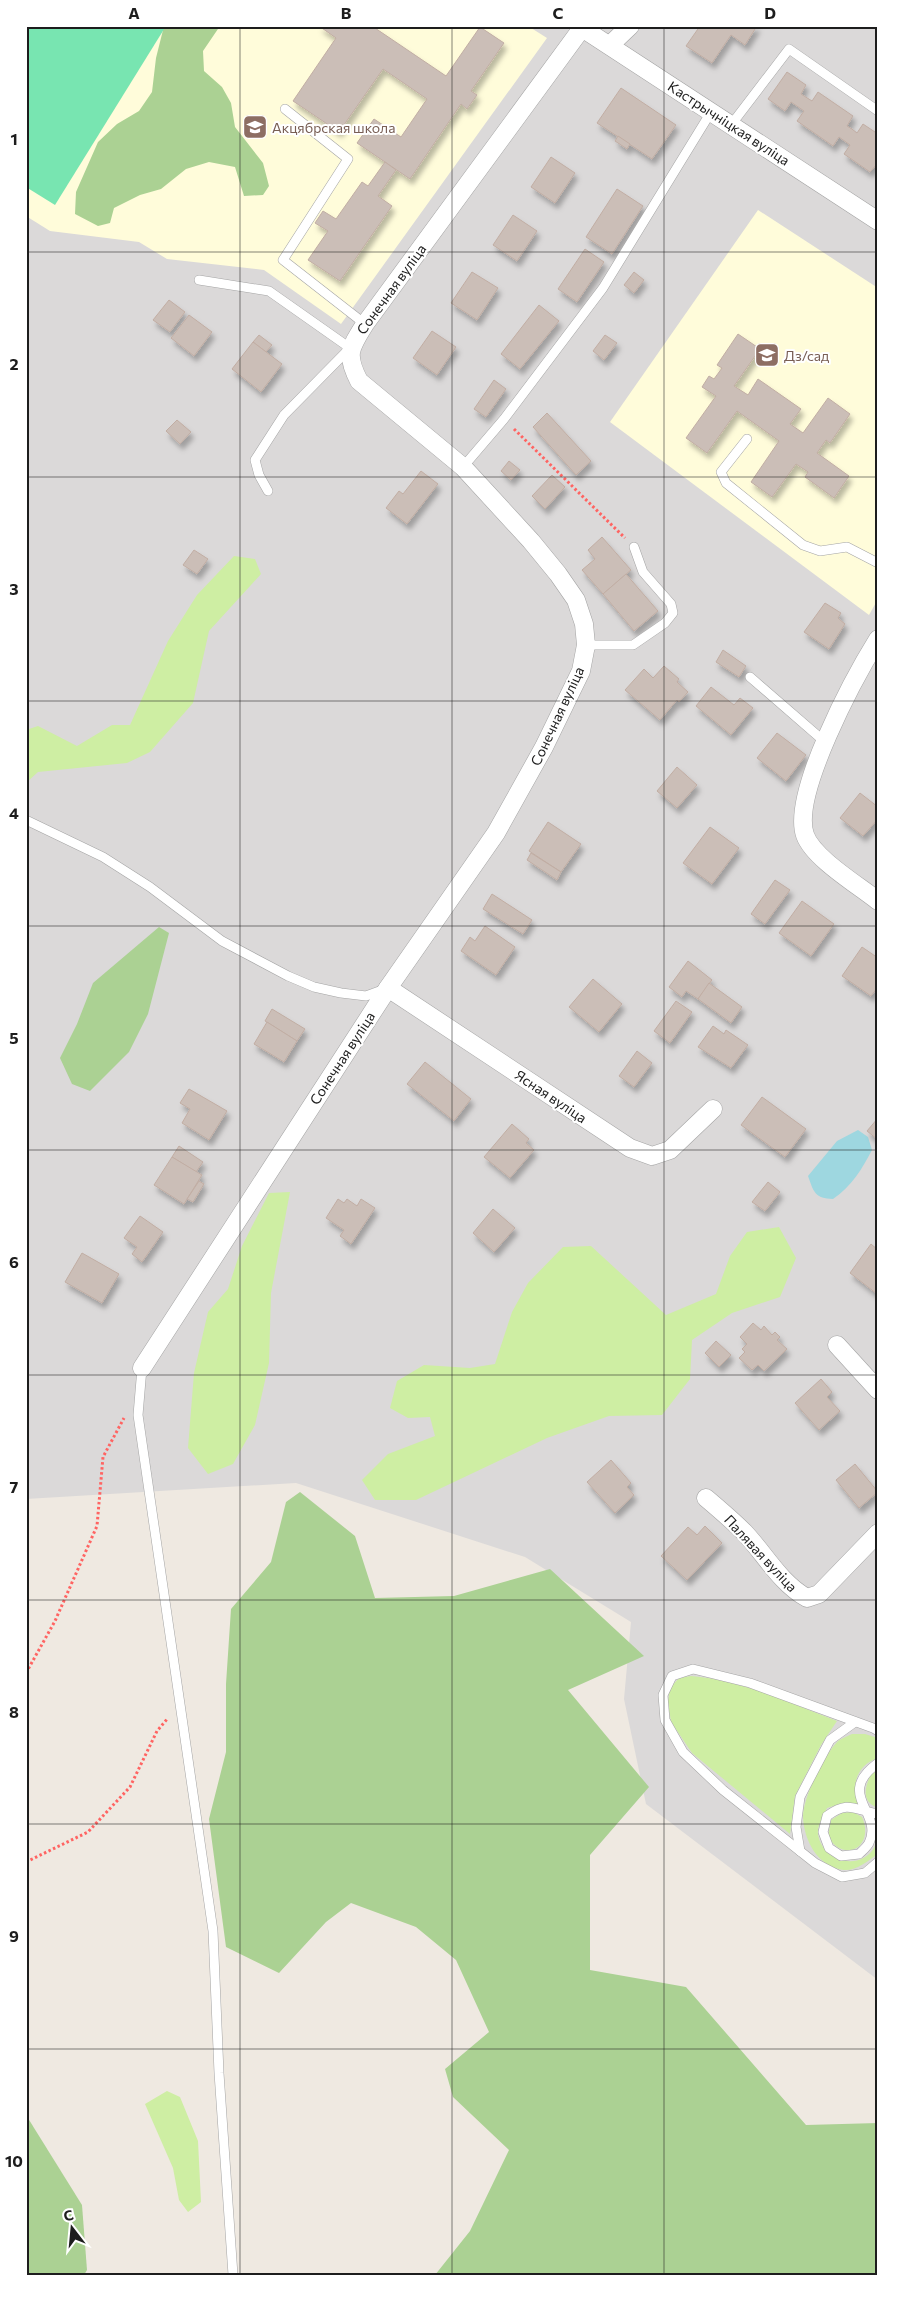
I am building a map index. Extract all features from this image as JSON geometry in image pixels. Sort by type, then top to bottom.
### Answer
[{"type":"street","points":[[610,45],[630,26]]},
{"type":"street","name":"Кастрычніцкая вуліца","points":[[581,27],[878,221]]},
{"type":"street","name":"Сонечная вуліца","points":[[142,1368],[388,988],[496,833],[544,747],[582,671],[586,645],[584,624],[576,600],[558,574],[531,541],[462,467],[359,381],[350,364],[350,348],[365,324],[581,27]]},
{"type":"street","points":[[878,639],[853,680],[824,742],[804,806],[805,835],[814,849],[878,901]]},
{"type":"street","name":"Ясная вуліца","points":[[388,988],[630,1148],[652,1156],[670,1150],[713,1109]]},
{"type":"street","points":[[837,1344],[878,1390]]},
{"type":"street","name":"Палявая вуліца","points":[[706,1498],[744,1532],[768,1562],[798,1593],[807,1598],[819,1594],[878,1532]]},
{"type":"lane","points":[[731,126],[789,48],[878,111]]},
{"type":"lane","points":[[285,109],[348,158],[283,260],[365,324]]},
{"type":"lane","points":[[462,467],[504,419],[603,288],[711,112]]},
{"type":"lane","points":[[199,280],[269,291],[350,348],[284,415],[255,460],[259,475],[268,491]]},
{"type":"lane","points":[[747,440],[721,472],[726,483],[803,545],[820,551],[847,548],[878,563]]},
{"type":"lane","points":[[586,645],[632,645],[665,623],[673,613],[671,604],[643,572],[634,547]]},
{"type":"lane","points":[[750,677],[824,742]]},
{"type":"lane","points":[[26,820],[103,857],[157,892],[222,940],[288,976],[314,987],[366,996],[388,988]]},
{"type":"lane","points":[[142,1368],[138,1416],[213,1931],[219,2073],[233,2275]]},
{"type":"lane","points":[[878,1731],[750,1683],[693,1669],[672,1676],[663,1695],[665,1720],[683,1752],[723,1790],[815,1863],[842,1877],[865,1872],[878,1862]]},
{"type":"lane","points":[[800,1851],[796,1828],[800,1797],[830,1740],[855,1722]]},
{"type":"lane","points":[[878,1763],[865,1772],[859,1783],[860,1799],[866,1812],[871,1828],[869,1842],[859,1854],[841,1856],[829,1848],[823,1832],[827,1816],[839,1807],[854,1806],[866,1812],[878,1814]]},
{"type":"path","points":[[504,419],[634,547]]},
{"type":"path","points":[[26,1673],[55,1621],[97,1526],[103,1457],[125,1416],[138,1416]]},
{"type":"path","points":[[26,1862],[88,1832],[130,1787],[157,1731],[180,1705]]},
{"type":"shaded area","points":[[26,26],[878,26],[878,1980],[646,1804],[624,1699],[631,1622],[525,1557],[296,1483],[26,1499]]},
{"type":"shaded area","name":"Акцябрская школа","points":[[26,26],[528,26],[547,38],[341,324],[264,270],[167,259],[139,242],[50,231],[26,216]]},
{"type":"shaded area","name":"Дз/сад","points":[[758,210],[878,288],[878,599],[869,615],[610,422]]},
{"type":"green space","points":[[26,26],[166,26],[55,205],[26,187]]},
{"type":"green space","points":[[164,26],[220,26],[203,51],[204,71],[222,87],[231,103],[235,127],[263,163],[269,186],[263,195],[244,196],[235,167],[209,162],[186,169],[161,189],[140,195],[114,208],[110,223],[98,226],[75,214],[76,192],[98,142],[117,124],[139,111],[152,92],[156,58]]},
{"type":"green space","points":[[234,556],[255,559],[261,574],[209,631],[193,703],[150,752],[127,763],[38,772],[26,783],[26,730],[38,726],[77,746],[112,725],[130,725],[168,641],[197,595]]},
{"type":"green space","points":[[159,927],[169,933],[148,1014],[129,1052],[90,1091],[72,1084],[60,1058],[77,1024],[93,983]]},
{"type":"green space","points":[[290,1192],[271,1293],[269,1363],[255,1425],[233,1464],[208,1474],[188,1448],[194,1373],[208,1312],[228,1289],[242,1246],[269,1193]]},
{"type":"green space","points":[[779,1227],[796,1258],[780,1297],[732,1313],[692,1340],[690,1379],[662,1415],[609,1416],[547,1438],[416,1500],[375,1500],[362,1480],[388,1454],[435,1436],[430,1417],[408,1418],[390,1408],[397,1381],[424,1365],[470,1368],[495,1364],[512,1312],[528,1283],[563,1247],[591,1246],[666,1315],[716,1294],[730,1256],[747,1232]]},
{"type":"green space","points":[[300,1492],[355,1536],[375,1598],[454,1596],[550,1569],[644,1656],[568,1690],[649,1787],[590,1855],[590,1970],[686,1987],[806,2125],[878,2123],[878,2275],[435,2275],[470,2231],[509,2150],[453,2097],[445,2069],[489,2032],[456,1960],[416,1927],[351,1903],[326,1922],[279,1973],[226,1947],[209,1819],[226,1752],[226,1684],[231,1609],[271,1562],[286,1502]]},
{"type":"green space","points":[[691,1676],[710,1678],[747,1687],[837,1721],[821,1745],[795,1796],[790,1834],[692,1753],[671,1722],[668,1702],[670,1688],[679,1678]]},
{"type":"green space","points":[[852,1734],[865,1734],[878,1738],[878,1758],[865,1765],[858,1776],[855,1789],[858,1804],[843,1803],[827,1808],[818,1834],[826,1851],[834,1857],[851,1861],[859,1860],[874,1848],[878,1833],[878,1854],[857,1867],[844,1870],[827,1864],[814,1851],[806,1835],[803,1817],[810,1788],[832,1747],[838,1741]]},
{"type":"green space","points":[[878,1771],[878,1808],[868,1802],[866,1788],[872,1773]]},
{"type":"green space","points":[[853,1812],[862,1817],[865,1836],[856,1848],[850,1850],[842,1849],[835,1845],[828,1837],[831,1820],[842,1813]]},
{"type":"green space","points":[[167,2091],[180,2097],[198,2141],[201,2202],[188,2212],[179,2200],[173,2168],[145,2104]]},
{"type":"green space","points":[[26,2115],[82,2205],[87,2270],[84,2275],[26,2275]]},
{"type":"water","points":[[858,1130],[868,1137],[872,1150],[864,1164],[851,1183],[833,1199],[819,1196],[816,1194],[808,1176],[837,1141]]},
{"type":"building","points":[[319,26],[372,26],[446,76],[480,27],[504,43],[471,91],[477,95],[467,109],[461,104],[410,179],[357,143],[374,119],[401,137],[427,99],[383,69],[339,132],[293,101],[336,38]]},
{"type":"building","points":[[700,26],[757,26],[745,45],[731,35],[712,63],[686,46]]},
{"type":"building","points":[[787,72],[806,85],[801,94],[812,101],[818,92],[853,116],[847,126],[857,133],[863,124],[878,134],[878,163],[870,172],[844,154],[850,145],[839,137],[833,146],[797,121],[804,111],[791,102],[785,111],[768,99]]},
{"type":"building","points":[[621,88],[676,125],[652,159],[597,123]]},
{"type":"building","points":[[618,136],[630,144],[627,149],[615,141]]},
{"type":"building","points":[[551,157],[575,173],[555,203],[531,187]]},
{"type":"building","points":[[385,162],[396,170],[378,196],[392,206],[340,281],[308,260],[328,231],[315,223],[323,211],[336,219],[362,182],[368,186]]},
{"type":"building","points":[[617,189],[643,206],[612,254],[586,237]]},
{"type":"building","points":[[513,215],[537,231],[517,261],[493,245]]},
{"type":"building","points":[[585,249],[604,262],[577,302],[558,289]]},
{"type":"building","points":[[472,272],[498,288],[477,320],[451,303]]},
{"type":"building","points":[[634,272],[644,280],[634,293],[624,285]]},
{"type":"building","points":[[169,300],[185,312],[170,332],[153,320]]},
{"type":"building","points":[[539,305],[559,321],[520,369],[501,354]]},
{"type":"building","points":[[189,315],[212,332],[194,356],[171,338]]},
{"type":"building","points":[[432,331],[456,347],[437,375],[413,358]]},
{"type":"building","points":[[738,334],[760,349],[734,386],[748,395],[758,379],[801,409],[790,424],[803,433],[828,398],[850,414],[830,443],[826,440],[817,453],[849,476],[834,498],[805,477],[808,472],[796,464],[772,497],[751,482],[779,441],[737,411],[707,453],[686,438],[716,396],[702,387],[709,376],[714,379],[722,368],[717,365]]},
{"type":"building","points":[[259,335],[272,345],[266,352],[253,342]]},
{"type":"building","points":[[605,335],[617,343],[604,360],[593,351]]},
{"type":"building","points":[[253,342],[282,364],[261,392],[232,369]]},
{"type":"building","points":[[494,380],[506,389],[486,417],[474,409]]},
{"type":"building","points":[[547,413],[591,461],[576,475],[533,427]]},
{"type":"building","points":[[177,420],[191,432],[180,444],[166,431]]},
{"type":"building","points":[[509,461],[520,470],[511,480],[501,471]]},
{"type":"building","points":[[421,471],[438,484],[407,524],[386,508],[399,491],[403,494]]},
{"type":"building","points":[[552,475],[565,487],[545,509],[532,496]]},
{"type":"building","points":[[602,537],[631,570],[603,594],[582,570],[595,559],[588,550]]},
{"type":"building","points":[[194,550],[208,559],[197,574],[183,565]]},
{"type":"building","points":[[626,574],[658,611],[634,631],[603,594]]},
{"type":"building","points":[[825,603],[841,613],[838,618],[845,624],[829,649],[804,632]]},
{"type":"building","points":[[723,650],[746,666],[739,677],[716,662]]},
{"type":"building","points":[[664,666],[679,679],[677,682],[688,692],[679,702],[677,700],[660,720],[625,690],[644,669],[653,678]]},
{"type":"building","points":[[711,687],[734,705],[740,698],[753,708],[731,735],[696,706]]},
{"type":"building","points":[[777,733],[806,755],[786,781],[757,758]]},
{"type":"building","points":[[677,767],[697,785],[677,808],[657,791]]},
{"type":"building","points":[[860,793],[878,807],[878,819],[863,836],[840,818]]},
{"type":"building","points":[[548,822],[581,844],[561,872],[529,851]]},
{"type":"building","points":[[710,827],[739,848],[712,884],[683,863]]},
{"type":"building","points":[[531,853],[561,872],[557,880],[527,860]]},
{"type":"building","points":[[775,880],[790,890],[765,924],[751,914]]},
{"type":"building","points":[[492,894],[532,920],[523,934],[483,909]]},
{"type":"building","points":[[802,901],[834,924],[811,956],[779,933]]},
{"type":"building","points":[[485,926],[515,947],[496,975],[461,951],[470,937],[475,941]]},
{"type":"building","points":[[862,947],[878,958],[878,987],[871,996],[842,976]]},
{"type":"building","points":[[688,961],[712,980],[698,999],[686,991],[682,997],[669,987]]},
{"type":"building","points":[[593,979],[622,1004],[599,1032],[569,1007]]},
{"type":"building","points":[[709,983],[742,1007],[731,1023],[698,999]]},
{"type":"building","points":[[676,1001],[692,1012],[670,1043],[654,1031]]},
{"type":"building","points":[[272,1009],[305,1029],[297,1041],[265,1021]]},
{"type":"building","points":[[267,1022],[297,1041],[284,1062],[254,1044]]},
{"type":"building","points":[[713,1026],[724,1034],[726,1030],[748,1045],[731,1068],[698,1047]]},
{"type":"building","points":[[637,1051],[652,1063],[634,1087],[619,1076]]},
{"type":"building","points":[[425,1062],[471,1099],[454,1121],[407,1084]]},
{"type":"building","points":[[189,1089],[227,1111],[209,1140],[182,1123],[190,1109],[180,1103]]},
{"type":"building","points":[[762,1097],[806,1129],[785,1157],[741,1125]]},
{"type":"building","points":[[878,1118],[878,1140],[867,1131]]},
{"type":"building","points":[[512,1124],[529,1139],[526,1143],[534,1150],[510,1178],[484,1157]]},
{"type":"building","points":[[179,1146],[203,1162],[196,1172],[172,1157]]},
{"type":"building","points":[[172,1157],[202,1175],[184,1204],[154,1185]]},
{"type":"building","points":[[199,1181],[204,1184],[193,1202],[187,1199]]},
{"type":"building","points":[[768,1182],[780,1192],[765,1211],[752,1202]]},
{"type":"building","points":[[338,1199],[344,1203],[347,1199],[357,1206],[361,1199],[375,1208],[351,1244],[340,1236],[344,1230],[326,1218]]},
{"type":"building","points":[[493,1209],[515,1228],[494,1252],[473,1233]]},
{"type":"building","points":[[140,1216],[163,1232],[142,1262],[132,1254],[137,1247],[124,1238]]},
{"type":"building","points":[[871,1244],[878,1250],[877,1294],[850,1273]]},
{"type":"building","points":[[82,1253],[119,1274],[102,1303],[65,1282]]},
{"type":"building","points":[[753,1323],[761,1330],[764,1326],[772,1335],[775,1332],[780,1337],[777,1340],[787,1349],[764,1371],[758,1365],[752,1370],[739,1358],[745,1352],[742,1349],[747,1344],[740,1337]]},
{"type":"building","points":[[716,1341],[731,1355],[719,1367],[705,1353]]},
{"type":"building","points":[[821,1379],[832,1392],[827,1397],[840,1411],[819,1430],[795,1403]]},
{"type":"building","points":[[611,1460],[631,1483],[627,1487],[634,1495],[615,1513],[587,1482]]},
{"type":"building","points":[[855,1464],[878,1492],[859,1508],[836,1480]]},
{"type":"building","points":[[705,1526],[722,1543],[687,1580],[661,1556],[688,1527],[697,1535]]},
{"type":"place","name":"Акцябрская школа","points":[[255,127]]},
{"type":"place","name":"Дз/сад","points":[[767,355]]}]
